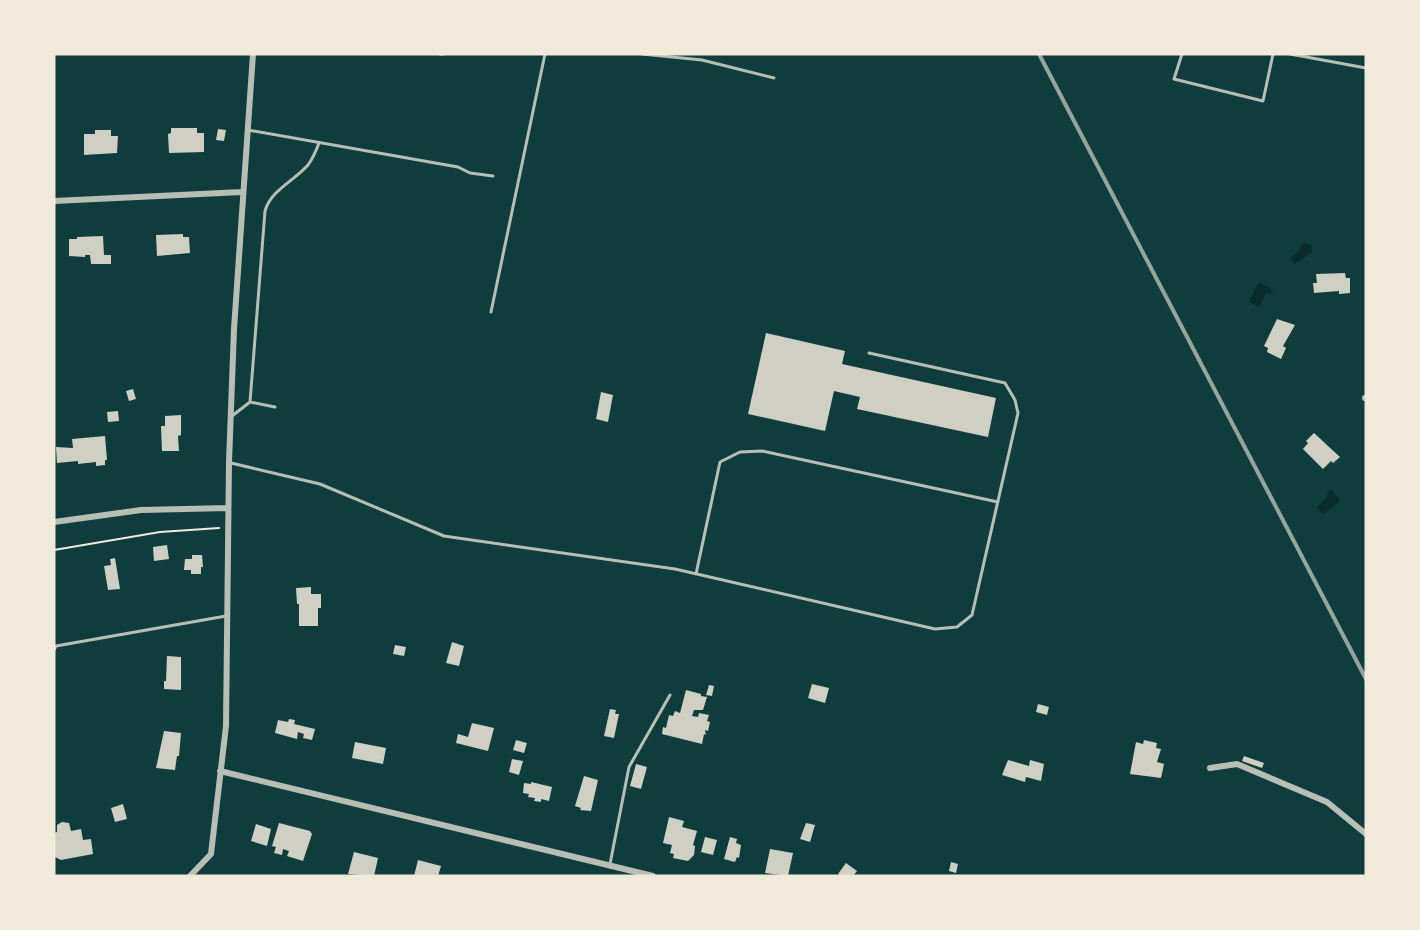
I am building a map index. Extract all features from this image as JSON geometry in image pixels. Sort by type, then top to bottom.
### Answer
[{"type":"street","points":[[190,876],[211,854],[226,726],[229,462],[242,192],[253,54]]},
{"type":"street","points":[[54,201],[242,192]]},
{"type":"street","points":[[54,522],[141,510],[228,508]]},
{"type":"street","points":[[1210,768],[1237,764],[1247,768],[1327,802],[1366,834]]},
{"type":"street","points":[[220,771],[653,876]]},
{"type":"lane","points":[[491,312],[545,54]]},
{"type":"lane","points":[[642,54],[702,60],[774,78]]},
{"type":"lane","points":[[1182,54],[1174,79],[1263,101],[1272,54]]},
{"type":"lane","points":[[1290,54],[1366,68]]},
{"type":"lane","points":[[246,130],[458,167],[470,173],[493,176]]},
{"type":"lane","points":[[231,417],[250,402],[267,203],[307,166],[319,143]]},
{"type":"lane","points":[[229,462],[320,484],[444,536],[675,569],[935,629],[957,627],[972,615],[1018,413],[1015,400],[1005,383],[869,353]]},
{"type":"lane","points":[[250,402],[275,407]]},
{"type":"lane","points":[[696,574],[720,462],[741,452],[762,451],[998,502]]},
{"type":"lane","points":[[54,650],[56,646],[228,615]]},
{"type":"lane","points":[[610,866],[629,767],[670,695]]},
{"type":"path","points":[[54,550],[160,532],[228,528]]},
{"type":"water","points":[[1303,243],[1311,245],[1312,252],[1295,264],[1291,257],[1298,252]]},
{"type":"water","points":[[1259,282],[1273,290],[1270,295],[1266,293],[1259,307],[1249,302]]},
{"type":"water","points":[[1331,489],[1340,501],[1323,514],[1317,507],[1327,498],[1327,493]]},
{"type":"building","points":[[171,128],[197,128],[197,133],[204,133],[204,152],[169,153],[168,134],[171,133]]},
{"type":"building","points":[[218,129],[226,130],[224,141],[216,140]]},
{"type":"building","points":[[95,130],[111,130],[111,136],[118,136],[117,153],[84,155],[84,134],[95,134]]},
{"type":"building","points":[[183,234],[183,237],[189,237],[190,253],[157,256],[156,235]]},
{"type":"building","points":[[103,236],[104,255],[111,255],[111,264],[91,264],[90,255],[69,256],[69,239]]},
{"type":"building","points":[[1345,273],[1346,278],[1350,278],[1350,293],[1339,294],[1339,291],[1314,293],[1313,283],[1317,283],[1316,274]]},
{"type":"building","points":[[1277,319],[1295,325],[1283,346],[1286,348],[1281,359],[1267,352],[1268,348],[1264,346]]},
{"type":"building","points":[[766,333],[845,351],[842,364],[996,398],[988,437],[857,409],[860,397],[834,391],[825,431],[748,414]]},
{"type":"building","points":[[133,389],[136,399],[129,401],[126,391]]},
{"type":"building","points":[[601,392],[613,395],[608,422],[596,419]]},
{"type":"building","points":[[118,411],[119,421],[108,422],[107,412]]},
{"type":"building","points":[[181,415],[181,435],[178,436],[179,451],[162,451],[161,426],[165,426],[165,416]]},
{"type":"building","points":[[1314,433],[1340,457],[1333,463],[1331,461],[1323,469],[1303,449],[1308,443],[1306,441]]},
{"type":"building","points":[[105,436],[107,460],[105,460],[105,465],[96,466],[96,462],[78,464],[78,461],[57,463],[56,447],[73,448],[72,439]]},
{"type":"building","points":[[167,545],[169,559],[154,561],[153,547]]},
{"type":"building","points":[[192,555],[202,555],[201,574],[191,574],[191,570],[184,570],[185,559],[192,559]]},
{"type":"building","points":[[115,558],[120,589],[108,590],[104,566],[111,565],[110,559]]},
{"type":"building","points":[[311,587],[311,594],[321,594],[318,626],[299,626],[296,588]]},
{"type":"building","points":[[452,642],[464,646],[459,666],[446,663]]},
{"type":"building","points":[[395,645],[406,647],[404,656],[393,654]]},
{"type":"building","points":[[167,656],[181,657],[181,690],[164,689]]},
{"type":"building","points":[[812,684],[829,688],[825,703],[808,698]]},
{"type":"building","points":[[709,685],[714,686],[712,696],[706,695]]},
{"type":"building","points":[[686,690],[707,697],[703,710],[694,710],[692,716],[698,717],[699,713],[709,715],[708,731],[705,730],[706,735],[704,734],[702,744],[662,734],[669,715],[673,716],[675,711],[680,713]]},
{"type":"building","points":[[1038,704],[1049,707],[1047,715],[1036,712]]},
{"type":"building","points":[[610,709],[616,710],[615,714],[619,714],[614,738],[604,736]]},
{"type":"building","points":[[289,719],[295,720],[294,724],[315,729],[312,740],[303,738],[304,734],[298,732],[297,739],[275,733],[278,720],[288,722]]},
{"type":"building","points":[[472,723],[494,728],[488,751],[456,743],[458,734],[468,737]]},
{"type":"building","points":[[164,731],[181,733],[175,770],[156,768]]},
{"type":"building","points":[[516,740],[527,743],[524,753],[513,750]]},
{"type":"building","points":[[1144,740],[1157,743],[1156,748],[1161,749],[1157,762],[1164,764],[1161,778],[1130,774],[1136,742],[1143,744]]},
{"type":"building","points":[[355,742],[386,748],[383,764],[352,758]]},
{"type":"building","points":[[1244,756],[1264,763],[1262,768],[1242,761]]},
{"type":"building","points":[[512,759],[523,761],[519,775],[509,772]]},
{"type":"building","points":[[1008,760],[1029,766],[1030,760],[1044,764],[1041,781],[1026,777],[1025,782],[1002,775]]},
{"type":"building","points":[[636,764],[647,767],[641,789],[630,786]]},
{"type":"building","points":[[584,776],[598,780],[591,811],[580,810],[581,808],[575,806]]},
{"type":"building","points":[[531,782],[552,787],[549,801],[541,799],[541,802],[534,801],[535,798],[523,793],[524,783],[531,784]]},
{"type":"building","points":[[123,804],[127,819],[115,822],[111,808]]},
{"type":"building","points":[[669,817],[684,821],[682,827],[697,831],[693,845],[695,846],[694,855],[688,861],[673,858],[674,854],[670,853],[672,845],[663,843]]},
{"type":"building","points":[[62,822],[69,823],[71,831],[81,829],[83,840],[91,839],[93,854],[61,860],[55,857],[54,833],[57,832],[57,825]]},
{"type":"building","points":[[279,823],[310,831],[312,834],[303,861],[287,856],[289,851],[283,849],[282,855],[274,853],[276,847],[272,846]]},
{"type":"building","points":[[806,823],[815,825],[810,842],[800,839]]},
{"type":"building","points":[[256,824],[271,829],[267,846],[251,841]]},
{"type":"building","points":[[705,837],[717,840],[713,855],[701,852]]},
{"type":"building","points":[[730,837],[737,839],[736,843],[741,845],[739,858],[737,857],[735,862],[724,859]]},
{"type":"building","points":[[770,849],[793,853],[788,876],[765,873]]},
{"type":"building","points":[[354,852],[378,858],[374,876],[348,874]]},
{"type":"building","points":[[418,860],[441,866],[438,876],[414,876]]},
{"type":"building","points":[[951,862],[958,864],[956,873],[949,871]]},
{"type":"building","points":[[846,863],[857,871],[853,876],[838,874]]},
{"type":"railway","points":[[1039,54],[1366,679]]}]
